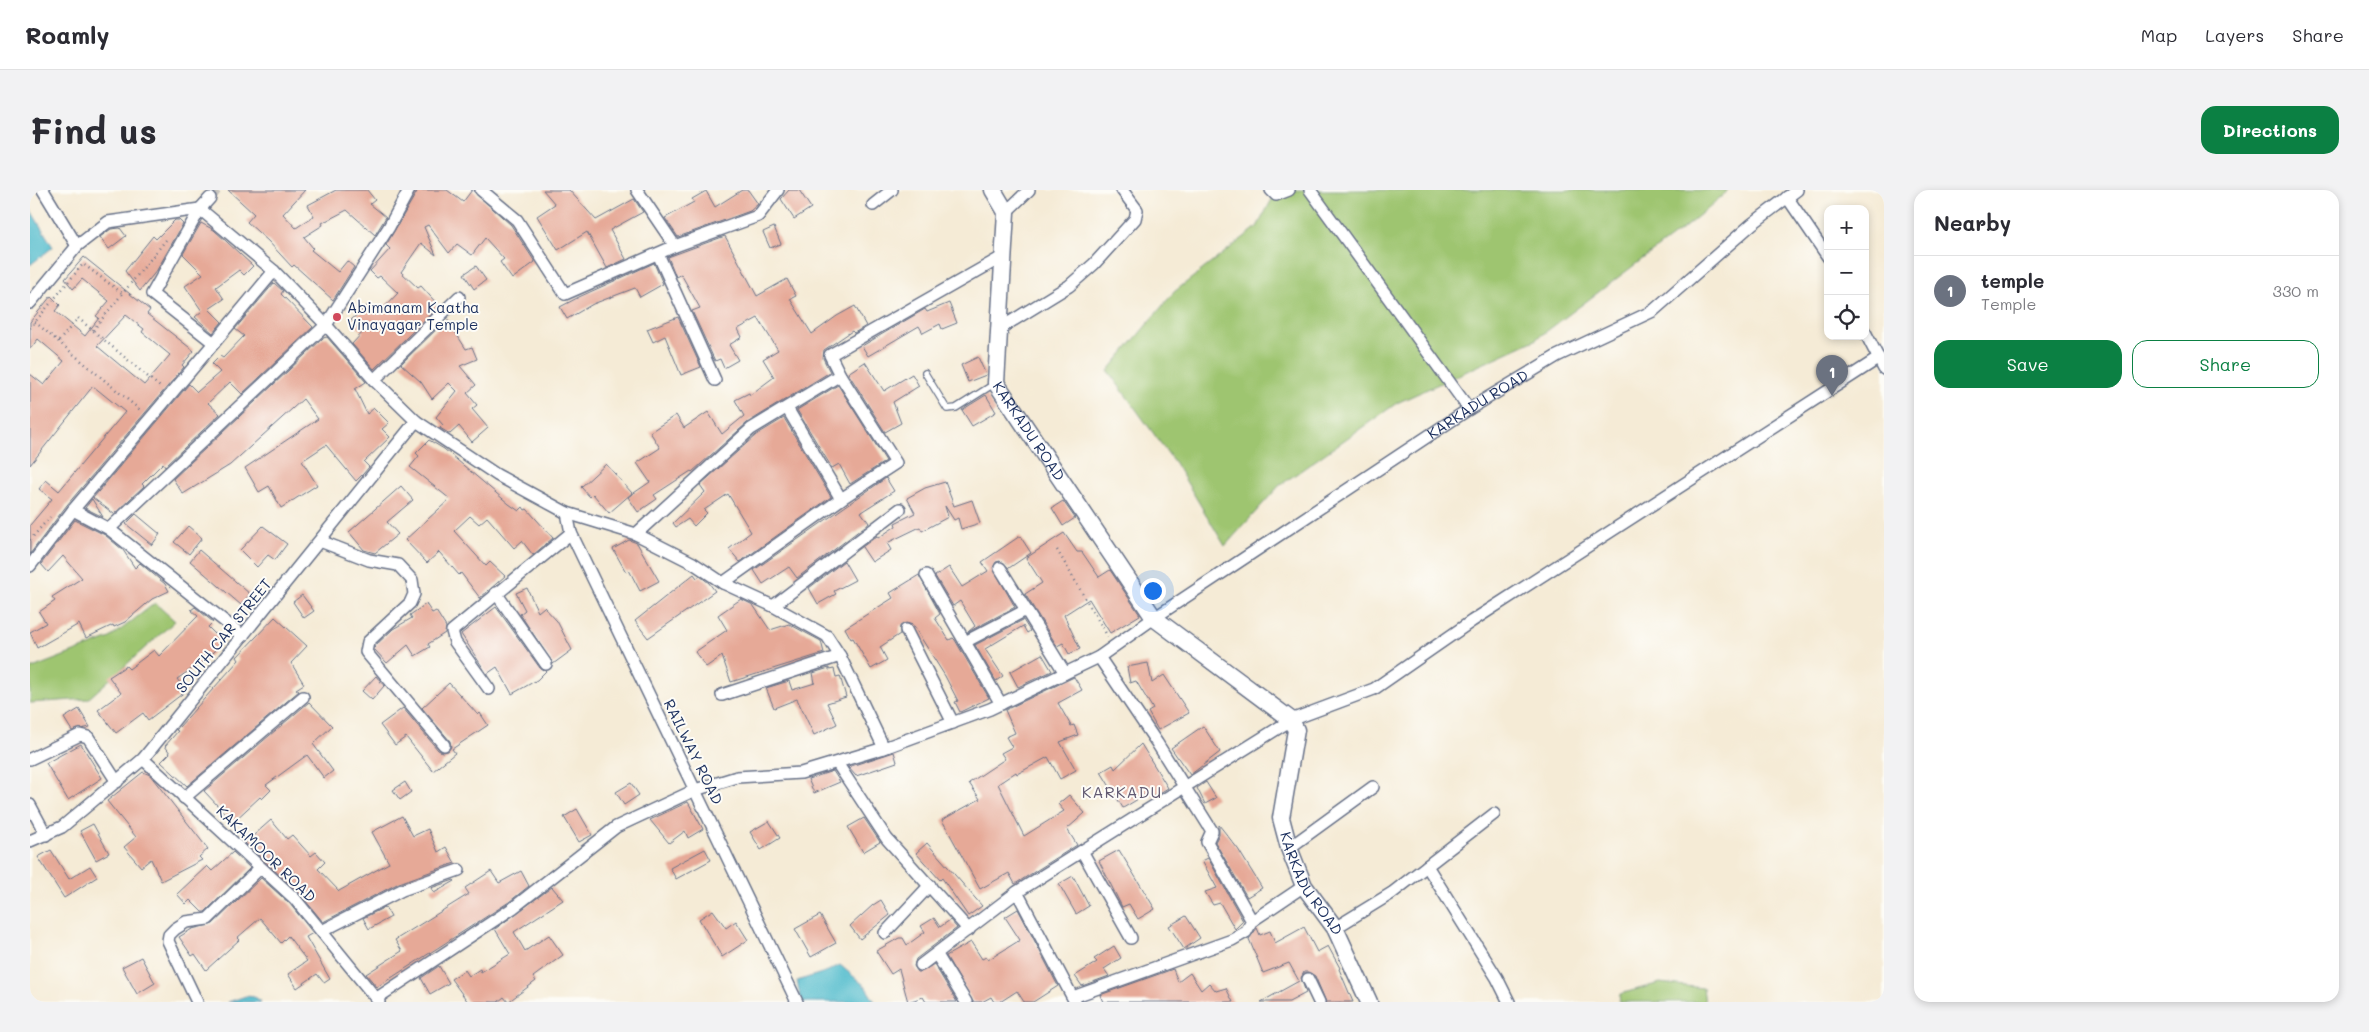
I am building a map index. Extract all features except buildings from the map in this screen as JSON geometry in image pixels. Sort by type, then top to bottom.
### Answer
[{"type":"street","points":[[43,190],[77,246]]},
{"type":"street","points":[[109,529],[326,325],[389,227],[408,190]]},
{"type":"street","points":[[481,190],[517,220],[565,294],[675,246],[758,216],[778,190]]},
{"type":"street","points":[[637,190],[675,246]]},
{"type":"street","points":[[873,205],[892,190]]},
{"type":"street","points":[[993,190],[1006,212],[1029,190]]},
{"type":"street","points":[[999,329],[1069,286],[1094,264],[1129,226],[1135,219],[1137,210],[1122,190]]},
{"type":"street","points":[[1271,190],[1276,195],[1289,190]]},
{"type":"street","points":[[1310,190],[1469,409]]},
{"type":"street","name":"KARKADU ROAD","points":[[1154,618],[1469,409],[1557,356],[1653,311],[1752,224],[1797,190]]},
{"type":"street","points":[[1787,197],[1824,251]]},
{"type":"street","points":[[210,198],[200,209],[152,294],[214,343]]},
{"type":"street","points":[[30,303],[77,246],[108,222],[200,209],[274,271],[326,325],[374,380],[416,422],[497,475],[567,513],[636,534],[693,563],[724,583],[773,606],[827,636],[840,656],[884,748]]},
{"type":"street","name":"KARKADU ROAD","points":[[1006,212],[996,383],[1154,618],[1291,720],[1296,730],[1281,818],[1289,848],[1304,886],[1335,928],[1369,1002]]},
{"type":"street","points":[[658,254],[715,380]]},
{"type":"street","points":[[724,583],[896,463],[840,375],[830,355],[1002,257]]},
{"type":"street","points":[[30,566],[73,510],[274,271]]},
{"type":"street","points":[[374,380],[459,297]]},
{"type":"street","points":[[1869,340],[1884,369]]},
{"type":"street","points":[[921,965],[937,955],[1017,892],[1291,720],[1374,689],[1472,621],[1878,358]]},
{"type":"street","points":[[636,534],[752,429],[840,375]]},
{"type":"street","points":[[786,408],[842,499]]},
{"type":"street","name":"SOUTH CAR STREET","points":[[30,841],[62,827],[143,759],[416,422]]},
{"type":"street","points":[[773,606],[900,509]]},
{"type":"street","points":[[73,510],[109,529],[243,636]]},
{"type":"street","name":"RAILWAY ROAD","points":[[567,513],[571,533],[797,1002]]},
{"type":"street","points":[[489,689],[455,642],[452,631],[571,533]]},
{"type":"street","points":[[320,540],[369,560],[398,565],[412,580],[414,594],[410,603],[368,642],[366,652],[444,746]]},
{"type":"street","points":[[1000,568],[1066,673]]},
{"type":"street","points":[[926,575],[1001,704]]},
{"type":"street","points":[[496,593],[546,664]]},
{"type":"street","points":[[965,642],[1026,610]]},
{"type":"street","points":[[378,1000],[513,908],[616,826],[695,790],[737,777],[801,773],[884,748],[954,723],[1001,704],[1099,657],[1154,618]]},
{"type":"street","points":[[906,630],[954,723]]},
{"type":"street","points":[[722,695],[840,656]]},
{"type":"street","points":[[1099,657],[1212,831],[1207,842],[1252,920]]},
{"type":"street","points":[[184,798],[303,697]]},
{"type":"street","points":[[30,759],[80,735],[88,737],[117,782]]},
{"type":"street","name":"KAKAMOOR ROAD","points":[[143,759],[295,899],[378,1000]]},
{"type":"street","points":[[837,763],[886,839],[930,885],[969,930]]},
{"type":"street","points":[[1289,848],[1373,788]]},
{"type":"street","points":[[30,805],[46,835]]},
{"type":"street","points":[[1335,928],[1392,893],[1494,814]]},
{"type":"street","points":[[1082,851],[1131,938]]},
{"type":"street","points":[[1427,866],[1497,978],[1509,1002]]},
{"type":"street","points":[[197,1002],[168,941],[169,935],[186,922],[208,919],[260,868]]},
{"type":"street","points":[[322,931],[402,890],[459,870]]},
{"type":"street","points":[[885,933],[930,885]]},
{"type":"street","points":[[1017,892],[1074,999],[1232,940],[1246,932],[1252,920],[1304,886]]},
{"type":"street","points":[[937,955],[966,1002]]},
{"type":"street","points":[[1308,979],[1319,1002]]},
{"type":"lane","points":[[925,373],[947,409],[956,408],[996,383]]},
{"type":"path","points":[[93,330],[157,249],[171,236]]},
{"type":"path","points":[[30,328],[83,264],[122,293]]},
{"type":"path","points":[[59,341],[78,318],[160,386],[155,392]]},
{"type":"path","points":[[35,322],[140,410],[145,404]]},
{"type":"path","points":[[30,540],[54,512]]},
{"type":"path","points":[[1057,550],[1114,647]]},
{"type":"green space","points":[[1277,190],[1729,190],[1689,224],[1535,340],[1397,403],[1279,486],[1225,546],[1175,463],[1108,371],[1174,292],[1257,227]]},
{"type":"green space","points":[[155,603],[175,621],[88,699],[30,703],[30,669],[110,638]]},
{"type":"green space","points":[[1660,983],[1703,988],[1705,1002],[1619,1002],[1620,994]]},
{"type":"water","points":[[30,209],[53,247],[30,265]]},
{"type":"water","points":[[840,965],[865,986],[875,1002],[801,1002],[797,981]]},
{"type":"water","points":[[246,996],[254,997],[261,1002],[228,1002]]},
{"type":"tunnel","points":[[210,198],[216,190]]},
{"type":"place","name":"Abimanam Kaatha Vinayagar Temple","points":[[337,317]]},
{"type":"place","name":"temple","points":[[1832,396]]},
{"type":"district","name":"KARKADU","points":[[1122,792]]}]
